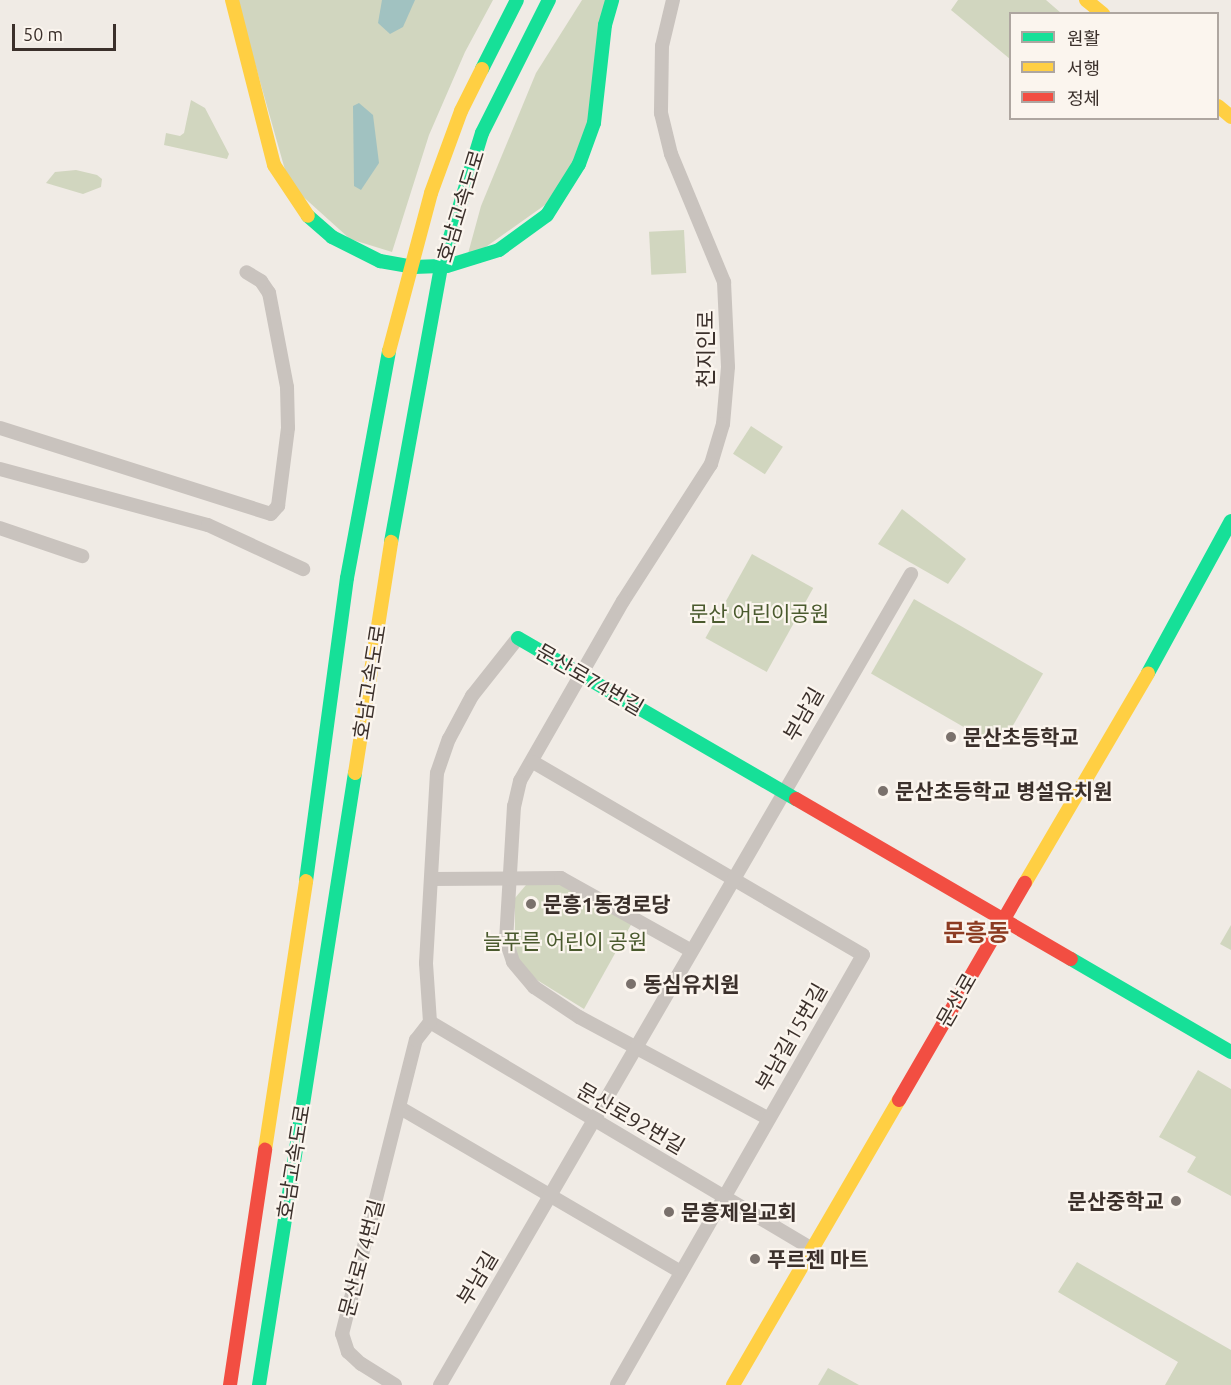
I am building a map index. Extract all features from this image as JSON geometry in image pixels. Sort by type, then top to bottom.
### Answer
[{"type":"main road","points":[[231,0],[260,121],[274,165],[285,184],[311,220],[332,237],[380,261],[414,267],[447,266],[499,250],[547,215],[566,190],[594,123],[605,25],[612,0]]},
{"type":"main road","name":"호남고속도로","points":[[230,1385],[319,792],[347,578],[383,378],[414,247],[431,193],[461,111],[517,0]]},
{"type":"main road","name":"호남고속도로","points":[[260,1385],[404,461],[441,267],[482,133],[549,0]]},
{"type":"main road","points":[[1086,0],[1101,12]]},
{"type":"main road","points":[[1219,107],[1231,117]]},
{"type":"main road","name":"문산로","points":[[733,1385],[1181,616],[1231,520]]},
{"type":"main road","name":"문산로74번길","points":[[518,638],[583,673],[781,792],[1231,1052]]},
{"type":"street","name":"천지인로","points":[[637,1046],[579,1017],[521,975],[508,954],[506,940],[512,879],[514,806],[520,781],[533,762],[623,601],[711,464],[723,424],[728,367],[724,282],[671,154],[662,113],[662,46],[673,0]]},
{"type":"street","points":[[0,428],[271,514],[278,506],[288,428],[287,387],[269,293],[261,281],[246,272]]},
{"type":"street","points":[[0,469],[208,525],[303,569]]},
{"type":"street","points":[[0,528],[82,556]]},
{"type":"street","name":"부남길","points":[[440,1385],[552,1194],[690,950],[734,878],[781,792],[912,574]]},
{"type":"street","name":"문산로74번길","points":[[395,1385],[361,1364],[348,1352],[342,1334],[349,1296],[402,1109],[416,1040],[430,1022],[426,963],[432,879],[430,847],[436,773],[449,739],[472,696],[518,638]]},
{"type":"street","points":[[533,762],[734,878]]},
{"type":"street","points":[[432,879],[561,878],[690,950]]},
{"type":"street","name":"부남길15번길","points":[[617,1385],[767,1118],[863,955],[734,878]]},
{"type":"street","name":"문산로92번길","points":[[430,1022],[812,1249]]},
{"type":"street","points":[[637,1046],[767,1118]]},
{"type":"street","points":[[402,1109],[475,1149],[681,1272]]},
{"type":"green space","points":[[237,0],[493,0],[465,52],[429,135],[392,252],[350,239],[289,184]]},
{"type":"green space","points":[[582,0],[607,0],[600,84],[566,190],[466,261],[481,206],[536,73]]},
{"type":"green space","points":[[958,0],[1046,0],[1060,12],[1009,12],[1009,58],[951,10]]},
{"type":"green space","points":[[191,100],[205,108],[229,154],[227,159],[164,145],[166,133],[180,136],[184,133]]},
{"type":"green space","points":[[76,170],[97,175],[102,179],[101,187],[83,194],[46,183],[55,172]]},
{"type":"green space","points":[[684,230],[686,273],[651,275],[649,232]]},
{"type":"green space","points":[[751,426],[783,447],[765,474],[733,454]]},
{"type":"green space","points":[[902,509],[966,559],[948,584],[878,544]]},
{"type":"green space","name":"문산 어린이공원","points":[[752,554],[813,588],[767,672],[705,638]]},
{"type":"green space","points":[[914,599],[1043,674],[1000,748],[871,673]]},
{"type":"green space","name":"늘푸른 어린이 공원","points":[[557,883],[632,923],[584,1009],[537,980],[515,957],[515,898],[526,885]]},
{"type":"green space","points":[[1231,925],[1231,950],[1220,944]]},
{"type":"green space","points":[[1198,1070],[1231,1089],[1231,1196],[1187,1172],[1196,1157],[1159,1137]]},
{"type":"green space","points":[[1077,1262],[1231,1350],[1231,1385],[1165,1385],[1178,1362],[1058,1292]]},
{"type":"green space","points":[[828,1368],[859,1385],[818,1385]]},
{"type":"water","points":[[382,0],[415,0],[403,27],[390,34],[378,23]]},
{"type":"water","points":[[359,103],[373,115],[379,163],[361,190],[354,186],[353,106]]},
{"type":"traffic: fast","points":[[482,69],[517,0]]},
{"type":"traffic: fast","points":[[391,542],[441,267],[482,133],[549,0]]},
{"type":"traffic: fast","points":[[308,216],[332,237],[380,261],[414,267],[447,266],[499,250],[547,215],[579,164],[594,123],[605,25],[612,0]]},
{"type":"traffic: fast","points":[[306,881],[347,578],[389,351]]},
{"type":"traffic: fast","points":[[1148,673],[1231,521]]},
{"type":"traffic: fast","points":[[518,638],[796,799]]},
{"type":"traffic: fast","points":[[259,1385],[355,773]]},
{"type":"traffic: fast","points":[[1071,959],[1231,1052]]},
{"type":"traffic: slow","points":[[232,0],[274,165],[308,216]]},
{"type":"traffic: slow","points":[[1086,0],[1101,12]]},
{"type":"traffic: slow","points":[[389,351],[431,193],[461,111],[482,69]]},
{"type":"traffic: slow","points":[[1219,107],[1231,117]]},
{"type":"traffic: slow","points":[[355,773],[391,542]]},
{"type":"traffic: slow","points":[[1025,883],[1148,673]]},
{"type":"traffic: slow","points":[[265,1150],[306,881]]},
{"type":"traffic: slow","points":[[733,1385],[899,1100]]},
{"type":"traffic: jam","points":[[796,799],[1071,959]]},
{"type":"traffic: jam","points":[[899,1100],[1025,883]]},
{"type":"traffic: jam","points":[[230,1385],[265,1150]]},
{"type":"place","name":"문산초등학교","points":[[951,737]]},
{"type":"place","name":"문산초등학교 병설유치원","points":[[883,791]]},
{"type":"place","name":"문흥1동경로당","points":[[531,904]]},
{"type":"place","name":"동심유치원","points":[[631,984]]},
{"type":"place","name":"문산중학교","points":[[1176,1201]]},
{"type":"place","name":"문흥제일교회","points":[[669,1212]]},
{"type":"place","name":"푸르젠 마트","points":[[755,1259]]},
{"type":"district","name":"문흥동","points":[[976,933]]}]
